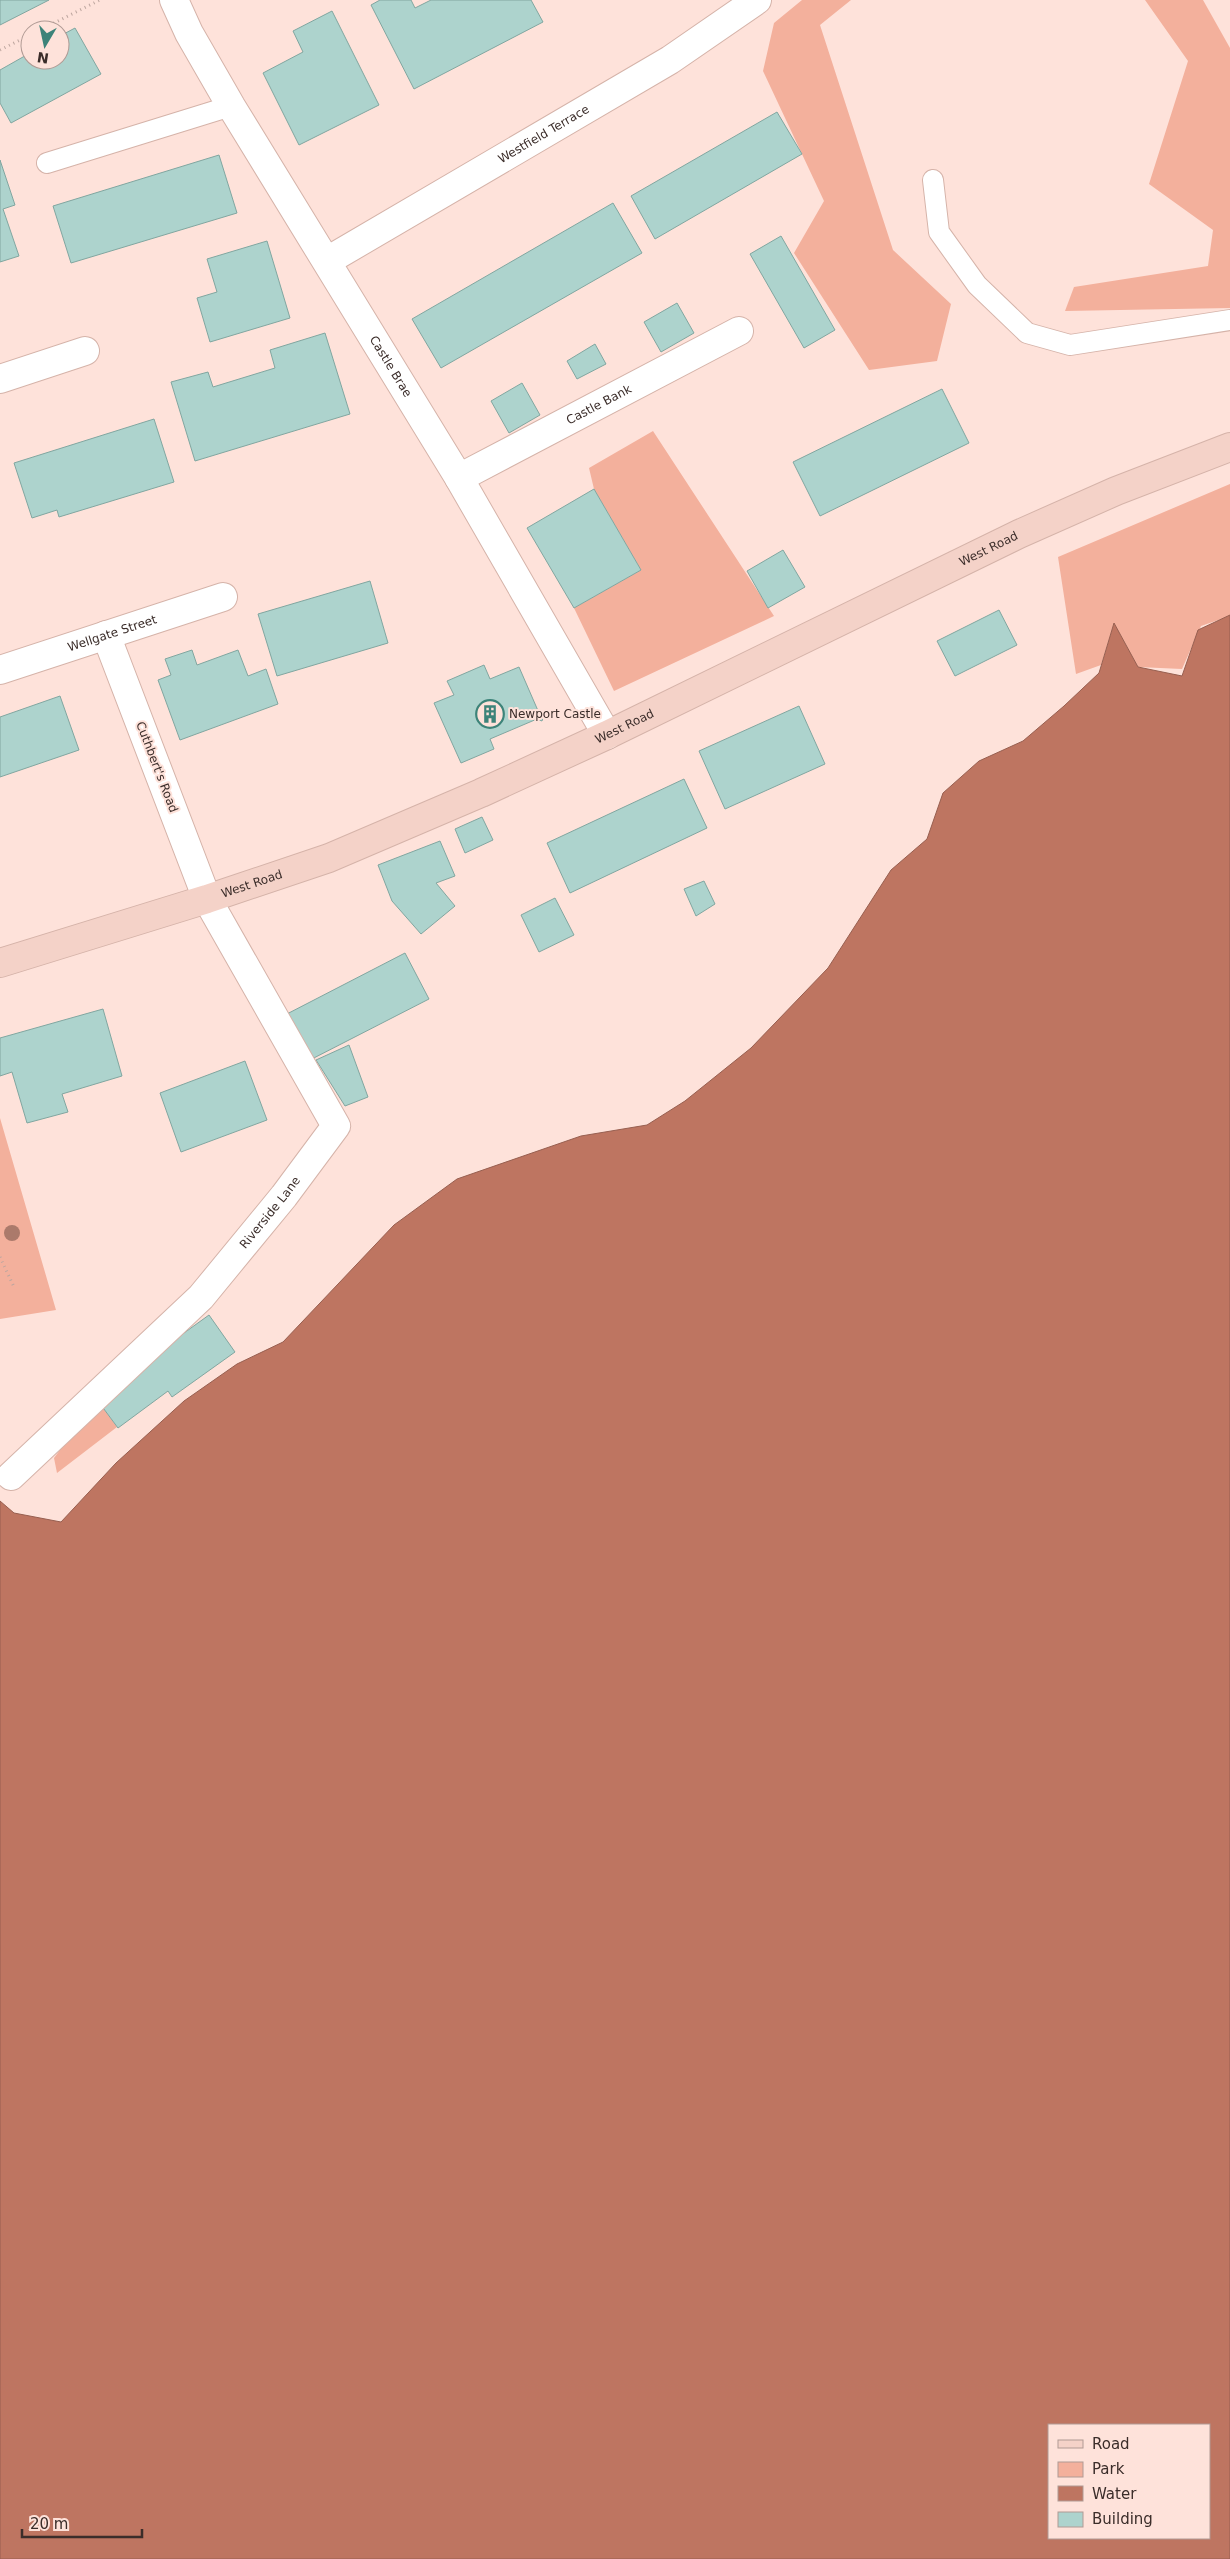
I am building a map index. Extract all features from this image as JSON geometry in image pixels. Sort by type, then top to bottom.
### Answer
[{"type":"main road","name":"West Road","points":[[0,962],[207,899],[329,858],[481,793],[607,735],[1019,534],[1116,491],[1230,447]]},
{"type":"street","name":"Castle Brae","points":[[174,0],[189,33],[231,106],[459,478],[607,735]]},
{"type":"street","name":"Westfield Terrace","points":[[327,261],[670,60],[757,0]]},
{"type":"street","name":"Castle Bank","points":[[459,478],[739,331]]},
{"type":"street","points":[[0,379],[85,351]]},
{"type":"street","name":"Wellgate Street","points":[[0,670],[224,596]]},
{"type":"street","name":"Cuthbert's Road","points":[[106,635],[207,899]]},
{"type":"street","name":"Riverside Lane","points":[[11,1476],[201,1297],[284,1196],[336,1126],[207,899]]},
{"type":"lane","points":[[47,163],[231,106]]},
{"type":"lane","points":[[933,180],[939,232],[977,285],[1027,332],[1070,345],[1230,320]]},
{"type":"path","points":[[60,20],[100,0]]},
{"type":"path","points":[[0,50],[20,40]]},
{"type":"path","points":[[0,1257],[14,1287]]},
{"type":"green space","points":[[802,0],[851,0],[820,25],[893,250],[951,304],[937,361],[869,370],[794,253],[824,201],[763,71],[774,23]]},
{"type":"green space","points":[[1145,0],[1203,0],[1230,48],[1230,308],[1065,311],[1074,287],[1208,266],[1213,230],[1149,184],[1188,61]]},
{"type":"green space","points":[[653,431],[774,616],[614,691],[574,608],[641,570],[594,489],[589,468]]},
{"type":"green space","points":[[1230,484],[1230,616],[1201,626],[1182,669],[1138,667],[1114,623],[1101,665],[1076,674],[1058,557]]},
{"type":"green space","points":[[0,1118],[56,1310],[0,1319]]},
{"type":"green space","points":[[101,1405],[117,1427],[57,1473],[54,1458],[72,1434]]},
{"type":"water","points":[[1230,615],[1230,2559],[0,2559],[0,1501],[14,1513],[61,1522],[116,1463],[184,1401],[237,1364],[283,1342],[394,1225],[457,1179],[581,1136],[647,1125],[685,1101],[751,1048],[828,968],[891,870],[927,839],[943,793],[979,761],[1023,741],[1099,673],[1114,623],[1138,667],[1182,676],[1198,630]]},
{"type":"building","points":[[0,0],[49,0],[0,25]]},
{"type":"building","points":[[380,0],[411,0],[415,8],[431,0],[531,0],[543,22],[414,89],[371,5]]},
{"type":"building","points":[[332,11],[379,105],[299,145],[263,73],[303,52],[293,31]]},
{"type":"building","points":[[75,28],[101,74],[11,123],[0,103],[0,70],[20,59],[20,70],[70,70],[70,31]]},
{"type":"building","points":[[777,112],[802,154],[655,239],[631,196]]},
{"type":"building","points":[[219,155],[237,213],[71,263],[53,206]]},
{"type":"building","points":[[0,160],[15,205],[3,209],[19,256],[0,262]]},
{"type":"building","points":[[613,203],[642,253],[441,368],[412,319]]},
{"type":"building","points":[[781,236],[835,330],[804,348],[750,254]]},
{"type":"building","points":[[267,241],[290,318],[210,342],[197,298],[217,292],[207,259]]},
{"type":"building","points":[[677,303],[694,333],[661,352],[644,322]]},
{"type":"building","points":[[325,333],[350,414],[195,461],[171,382],[208,372],[213,387],[275,368],[270,350]]},
{"type":"building","points":[[595,344],[606,364],[577,379],[567,361]]},
{"type":"building","points":[[522,383],[540,415],[509,433],[491,401]]},
{"type":"building","points":[[942,389],[969,443],[820,516],[793,462]]},
{"type":"building","points":[[154,419],[174,482],[59,517],[57,510],[32,518],[14,463]]},
{"type":"building","points":[[594,489],[641,570],[574,608],[527,528]]},
{"type":"building","points":[[783,550],[805,587],[768,608],[747,571]]},
{"type":"building","points":[[370,581],[388,643],[277,676],[258,614]]},
{"type":"building","points":[[999,610],[1017,645],[955,676],[937,641]]},
{"type":"building","points":[[192,650],[197,665],[238,650],[248,676],[266,669],[278,704],[180,740],[158,680],[171,675],[165,659]]},
{"type":"building","name":"Newport Castle","points":[[484,665],[490,679],[519,667],[539,713],[544,715],[542,721],[537,719],[490,739],[494,749],[461,763],[434,703],[454,695],[447,681]]},
{"type":"building","points":[[60,696],[79,750],[0,777],[0,717]]},
{"type":"building","points":[[799,706],[825,764],[725,809],[699,751]]},
{"type":"building","points":[[684,779],[707,828],[570,893],[547,843]]},
{"type":"building","points":[[482,817],[493,840],[465,853],[455,829]]},
{"type":"building","points":[[440,841],[455,876],[436,883],[455,906],[421,934],[392,901],[378,865]]},
{"type":"building","points":[[704,881],[715,904],[696,916],[684,889]]},
{"type":"building","points":[[555,898],[574,935],[539,952],[521,915]]},
{"type":"building","points":[[405,953],[429,999],[306,1062],[283,1016]]},
{"type":"building","points":[[103,1009],[122,1076],[62,1094],[68,1112],[27,1123],[12,1072],[0,1076],[0,1038]]},
{"type":"building","points":[[349,1045],[368,1097],[345,1106],[316,1060]]},
{"type":"building","points":[[245,1061],[267,1120],[181,1152],[160,1093]]},
{"type":"building","points":[[209,1315],[235,1352],[172,1397],[168,1391],[118,1428],[95,1397]]},
{"type":"place","name":"Newport Castle","points":[[490,714]]}]
